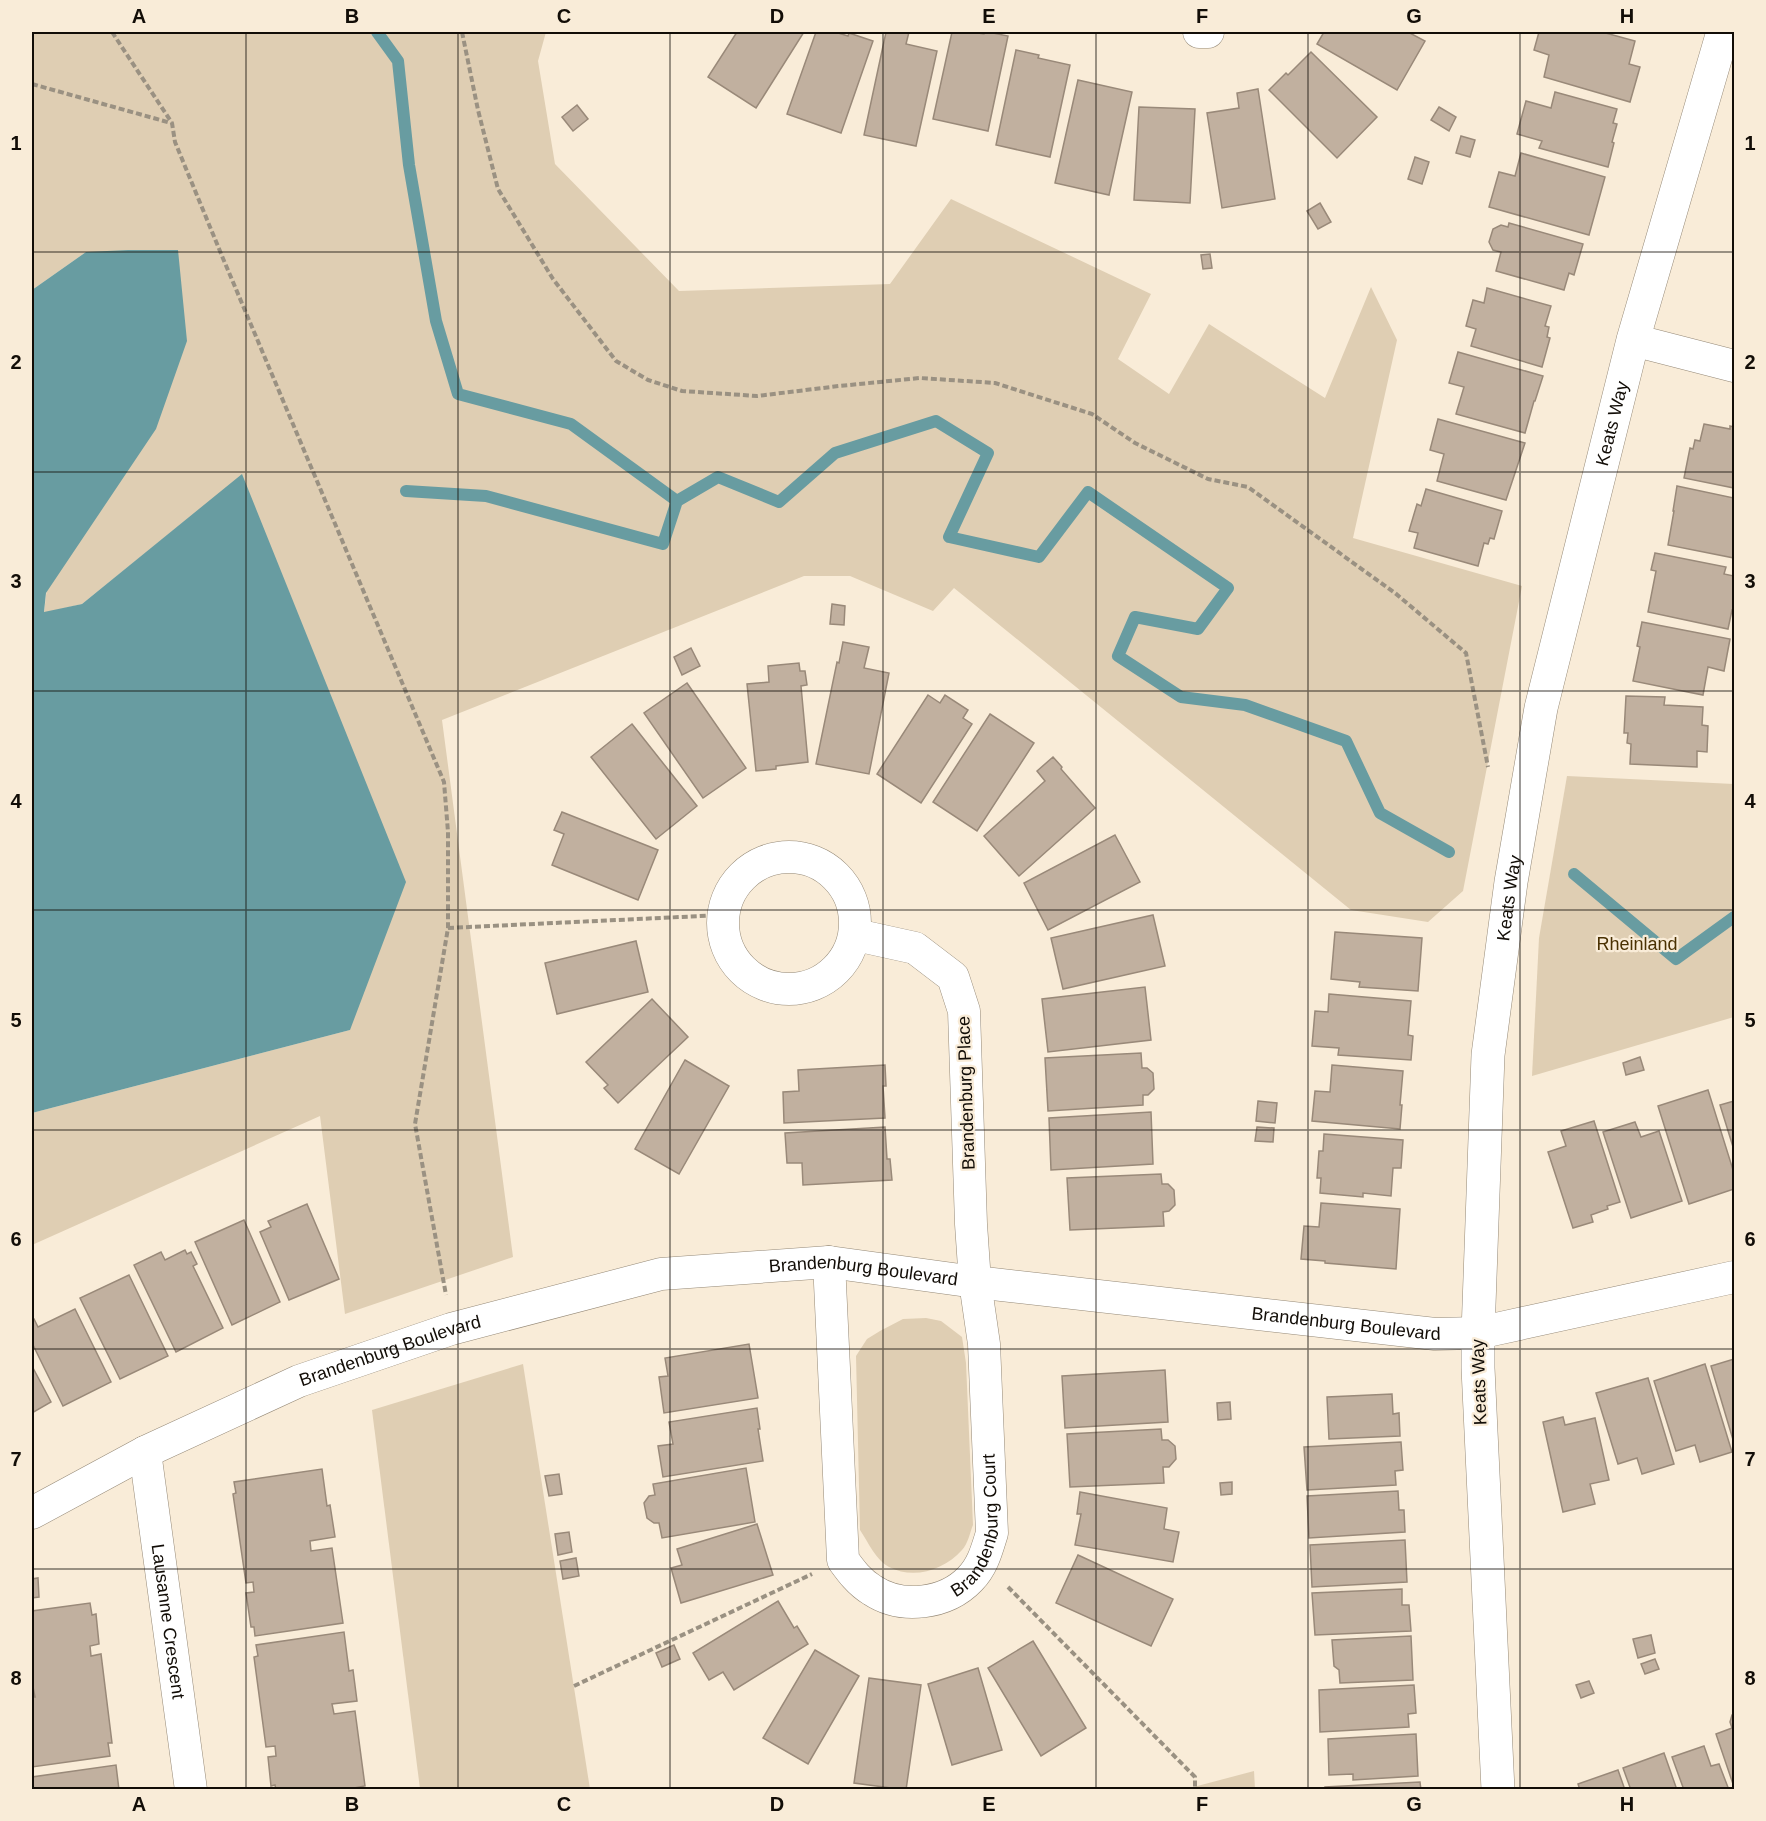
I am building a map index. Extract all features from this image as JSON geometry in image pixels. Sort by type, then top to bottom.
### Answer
[{"type":"street","points":[[1199,32],[1208,32]]},
{"type":"street","name":"Keats Way","points":[[1498,1790],[1478,1332],[1488,1055],[1511,882],[1541,708],[1633,340],[1723,32]]},
{"type":"street","points":[[1633,340],[1734,366]]},
{"type":"street","points":[[778,857],[800,857],[820,863],[837,876],[849,893],[856,914],[856,935],[847,956],[833,974],[813,986],[791,991],[768,987],[747,976],[732,959],[724,938],[723,915],[729,894],[741,877],[758,864],[778,857]]},
{"type":"street","name":"Brandenburg Place","points":[[856,935],[915,948],[953,977],[964,1011],[975,1282]]},
{"type":"street","points":[[829,1262],[843,1560]]},
{"type":"street","name":"Brandenburg Boulevard","points":[[32,1513],[145,1452],[299,1381],[451,1329],[661,1274],[829,1262],[975,1282],[1435,1334],[1478,1332],[1734,1277]]},
{"type":"street","name":"Brandenburg Court","points":[[843,1560],[856,1578],[873,1591],[894,1600],[916,1602],[932,1601],[953,1593],[971,1578],[983,1561],[992,1533],[984,1344],[975,1282]]},
{"type":"street","name":"Lausanne Crescent","points":[[145,1452],[191,1790]]},
{"type":"path","points":[[112,32],[172,123],[176,142],[222,256],[444,783],[448,832],[448,928],[416,1124],[451,1329]]},
{"type":"path","points":[[462,32],[478,110],[498,189],[553,279],[616,361],[648,380],[682,391],[757,396],[920,378],[995,383],[1092,414],[1136,443],[1208,479],[1248,487],[1395,593],[1466,653],[1488,767]]},
{"type":"path","points":[[32,84],[172,123]]},
{"type":"path","points":[[448,928],[723,915]]},
{"type":"path","points":[[573,1686],[843,1560]]},
{"type":"path","points":[[983,1561],[1195,1777],[1195,1790]]},
{"type":"green space","points":[[32,32],[546,32],[538,61],[555,164],[679,291],[890,284],[951,199],[1151,294],[1118,359],[1169,394],[1209,324],[1325,398],[1371,287],[1397,340],[1353,538],[1522,586],[1463,891],[1428,922],[1351,910],[954,588],[933,611],[850,576],[804,576],[442,720],[513,1257],[345,1314],[320,1116],[32,1245],[32,1113],[350,1030],[242,475],[82,604],[44,613],[86,252],[32,290]]},
{"type":"green space","name":"Rheinland","points":[[1567,776],[1734,784],[1734,1017],[1532,1076],[1539,938]]},
{"type":"green space","points":[[926,1318],[941,1321],[962,1337],[966,1363],[973,1525],[966,1545],[947,1563],[928,1571],[908,1573],[884,1564],[860,1530],[856,1356],[867,1339],[880,1331],[903,1319]]},
{"type":"green space","points":[[523,1364],[590,1789],[420,1789],[372,1410]]},
{"type":"green space","points":[[1254,1771],[1255,1789],[1186,1789]]},
{"type":"water","points":[[178,250],[187,341],[156,429],[46,593],[44,612],[82,604],[242,474],[406,882],[350,1030],[32,1113],[32,290],[86,252]]},
{"type":"building","points":[[737,32],[804,32],[756,108],[708,77]]},
{"type":"building","points":[[816,32],[835,32],[848,36],[849,33],[873,41],[841,133],[787,114]]},
{"type":"building","points":[[886,32],[909,32],[906,44],[937,51],[916,146],[864,135]]},
{"type":"building","points":[[952,32],[984,34],[988,32],[1008,36],[988,131],[933,119]]},
{"type":"building","points":[[1324,32],[1408,32],[1425,41],[1397,90],[1317,44]]},
{"type":"building","points":[[1539,32],[1602,32],[1635,41],[1629,64],[1640,67],[1630,102],[1544,77],[1549,55],[1534,50]]},
{"type":"building","points":[[1016,50],[1039,55],[1038,58],[1070,65],[1050,157],[996,145]]},
{"type":"building","points":[[1311,52],[1377,117],[1337,158],[1269,90]]},
{"type":"building","points":[[1078,80],[1132,92],[1109,195],[1055,183]]},
{"type":"building","points":[[1258,89],[1275,199],[1222,208],[1207,113],[1239,108],[1237,93]]},
{"type":"building","points":[[1555,92],[1617,109],[1613,123],[1617,124],[1608,167],[1539,148],[1542,141],[1517,134],[1526,101],[1551,108]]},
{"type":"building","points":[[577,105],[588,119],[573,131],[562,117]]},
{"type":"building","points":[[1139,107],[1195,109],[1190,203],[1134,200]]},
{"type":"building","points":[[1439,107],[1456,117],[1449,131],[1431,120]]},
{"type":"building","points":[[1461,136],[1475,140],[1470,157],[1456,153]]},
{"type":"building","points":[[1521,153],[1605,177],[1589,235],[1489,207],[1499,172],[1515,176]]},
{"type":"building","points":[[1415,157],[1429,162],[1422,184],[1408,179]]},
{"type":"building","points":[[1320,203],[1331,222],[1318,229],[1307,211]]},
{"type":"building","points":[[1509,223],[1583,244],[1574,275],[1569,273],[1564,290],[1496,271],[1501,252],[1493,250],[1489,242],[1493,229],[1501,225],[1508,227]]},
{"type":"building","points":[[1210,254],[1212,268],[1203,269],[1201,255]]},
{"type":"building","points":[[1487,288],[1551,306],[1545,326],[1549,327],[1547,337],[1550,338],[1542,367],[1471,346],[1476,329],[1466,326],[1473,300],[1484,303]]},
{"type":"building","points":[[1458,352],[1543,376],[1525,433],[1456,414],[1464,387],[1449,383]]},
{"type":"building","points":[[1438,419],[1525,443],[1506,500],[1437,481],[1444,454],[1430,450]]},
{"type":"building","points":[[1704,424],[1730,429],[1730,426],[1734,427],[1734,488],[1684,478],[1690,448],[1693,449],[1695,440],[1700,441]]},
{"type":"building","points":[[1677,486],[1734,498],[1734,558],[1668,545]]},
{"type":"building","points":[[1426,489],[1502,511],[1494,539],[1490,538],[1488,544],[1484,543],[1478,566],[1414,548],[1418,533],[1409,531],[1417,504],[1421,506]]},
{"type":"building","points":[[1655,553],[1726,567],[1724,574],[1734,576],[1734,611],[1732,610],[1728,629],[1648,612],[1656,571],[1651,570]]},
{"type":"building","points":[[832,604],[845,606],[844,625],[830,624]]},
{"type":"building","points":[[1642,622],[1730,639],[1724,671],[1708,667],[1703,695],[1633,681]]},
{"type":"building","points":[[843,642],[869,647],[864,668],[889,673],[869,774],[816,764]]},
{"type":"building","points":[[691,648],[700,666],[682,675],[674,657]]},
{"type":"building","points":[[799,663],[800,671],[805,671],[807,685],[801,686],[808,762],[756,771],[747,684],[769,682],[768,666]]},
{"type":"building","points":[[687,683],[746,768],[703,798],[644,713]]},
{"type":"building","points":[[928,695],[940,703],[945,695],[968,710],[963,718],[972,724],[921,803],[877,774]]},
{"type":"building","points":[[1626,696],[1665,697],[1664,705],[1703,707],[1702,725],[1708,726],[1707,752],[1697,751],[1697,767],[1630,764],[1631,744],[1627,743],[1628,733],[1624,733]]},
{"type":"building","points":[[990,714],[1034,743],[977,831],[933,802]]},
{"type":"building","points":[[632,724],[697,806],[656,839],[591,757]]},
{"type":"building","points":[[1053,757],[1095,808],[1019,876],[984,836],[1045,781],[1037,771]]},
{"type":"building","points":[[562,812],[658,850],[638,900],[552,865],[564,834],[554,830]]},
{"type":"building","points":[[1115,835],[1140,882],[1048,930],[1024,883]]},
{"type":"building","points":[[1153,915],[1165,966],[1063,989],[1051,938]]},
{"type":"building","points":[[1335,932],[1422,938],[1418,991],[1359,987],[1360,982],[1331,979]]},
{"type":"building","points":[[636,941],[648,992],[557,1014],[545,963]]},
{"type":"building","points":[[1145,987],[1151,1040],[1048,1052],[1042,999]]},
{"type":"building","points":[[1329,994],[1411,1001],[1408,1035],[1413,1036],[1411,1060],[1338,1055],[1339,1048],[1312,1046],[1315,1011],[1328,1012]]},
{"type":"building","points":[[652,999],[688,1037],[618,1103],[604,1088],[608,1085],[586,1062]]},
{"type":"building","points":[[1141,1053],[1142,1068],[1147,1068],[1153,1073],[1154,1089],[1148,1095],[1143,1095],[1143,1105],[1048,1111],[1045,1058]]},
{"type":"building","points":[[1640,1057],[1644,1070],[1626,1075],[1623,1063]]},
{"type":"building","points":[[685,1060],[729,1086],[679,1174],[635,1149]]},
{"type":"building","points":[[885,1065],[886,1086],[883,1086],[885,1118],[784,1123],[783,1092],[799,1091],[798,1070]]},
{"type":"building","points":[[1332,1065],[1403,1071],[1400,1129],[1312,1121],[1315,1091],[1330,1092]]},
{"type":"building","points":[[1708,1090],[1734,1173],[1734,1189],[1689,1204],[1658,1106]]},
{"type":"building","points":[[1258,1101],[1277,1103],[1275,1123],[1256,1121]]},
{"type":"building","points":[[1734,1101],[1734,1150],[1720,1105]]},
{"type":"building","points":[[1151,1112],[1153,1164],[1051,1170],[1049,1118]]},
{"type":"building","points":[[1594,1121],[1620,1202],[1591,1215],[1593,1222],[1573,1228],[1548,1152],[1566,1146],[1561,1131]]},
{"type":"building","points":[[1635,1122],[1641,1137],[1659,1131],[1682,1201],[1631,1218],[1603,1132]]},
{"type":"building","points":[[885,1127],[887,1159],[890,1159],[892,1180],[803,1185],[802,1163],[787,1163],[785,1133]]},
{"type":"building","points":[[1257,1127],[1274,1128],[1273,1142],[1255,1141]]},
{"type":"building","points":[[1324,1134],[1403,1140],[1401,1168],[1393,1168],[1391,1196],[1363,1193],[1363,1197],[1320,1193],[1321,1178],[1317,1178],[1319,1151],[1323,1151]]},
{"type":"building","points":[[1161,1174],[1162,1184],[1168,1184],[1174,1190],[1175,1205],[1169,1211],[1163,1212],[1164,1226],[1070,1230],[1067,1178]]},
{"type":"building","points":[[1321,1203],[1400,1209],[1396,1269],[1301,1259],[1304,1226],[1319,1227]]},
{"type":"building","points":[[307,1204],[339,1279],[289,1300],[260,1232],[271,1227],[268,1221]]},
{"type":"building","points":[[244,1220],[280,1302],[232,1325],[195,1242]]},
{"type":"building","points":[[185,1250],[187,1254],[191,1252],[197,1264],[193,1266],[223,1328],[176,1352],[134,1265],[161,1252],[165,1260]]},
{"type":"building","points":[[129,1275],[168,1356],[120,1379],[80,1298]]},
{"type":"building","points":[[75,1309],[111,1382],[63,1406],[32,1346],[32,1320],[34,1319],[38,1327]]},
{"type":"building","points":[[749,1344],[758,1398],[664,1413],[659,1377],[668,1376],[665,1358]]},
{"type":"building","points":[[1734,1359],[1734,1443],[1711,1366]]},
{"type":"building","points":[[1705,1364],[1732,1452],[1700,1462],[1695,1445],[1676,1451],[1654,1381]]},
{"type":"building","points":[[32,1366],[51,1402],[32,1413]]},
{"type":"building","points":[[1165,1370],[1168,1422],[1065,1428],[1062,1376]]},
{"type":"building","points":[[1648,1378],[1674,1464],[1642,1474],[1637,1458],[1618,1464],[1596,1393]]},
{"type":"building","points":[[1392,1394],[1393,1414],[1399,1413],[1400,1436],[1329,1439],[1327,1397]]},
{"type":"building","points":[[1230,1402],[1231,1419],[1218,1420],[1217,1403]]},
{"type":"building","points":[[757,1408],[763,1461],[663,1477],[658,1446],[673,1444],[669,1422]]},
{"type":"building","points":[[1563,1417],[1565,1425],[1595,1418],[1609,1480],[1590,1484],[1595,1504],[1563,1512],[1543,1422]]},
{"type":"building","points":[[1161,1429],[1162,1440],[1168,1440],[1175,1446],[1176,1459],[1169,1467],[1163,1467],[1164,1483],[1070,1487],[1067,1434]]},
{"type":"building","points":[[1401,1442],[1403,1470],[1395,1471],[1396,1485],[1307,1490],[1304,1447]]},
{"type":"building","points":[[746,1468],[755,1522],[662,1538],[659,1523],[654,1523],[647,1518],[644,1503],[649,1496],[655,1495],[653,1484]]},
{"type":"building","points":[[322,1469],[327,1506],[330,1505],[335,1537],[310,1541],[311,1551],[332,1548],[343,1623],[255,1636],[254,1627],[251,1627],[246,1593],[254,1592],[253,1582],[246,1583],[233,1494],[236,1493],[234,1482]]},
{"type":"building","points":[[559,1474],[562,1494],[549,1496],[545,1476]]},
{"type":"building","points":[[1232,1482],[1232,1494],[1221,1495],[1220,1483]]},
{"type":"building","points":[[1398,1491],[1399,1510],[1404,1510],[1405,1532],[1309,1538],[1307,1496]]},
{"type":"building","points":[[1080,1492],[1167,1508],[1164,1529],[1179,1532],[1173,1562],[1075,1545],[1081,1514],[1077,1514]]},
{"type":"building","points":[[757,1524],[773,1575],[681,1603],[671,1568],[682,1565],[677,1549]]},
{"type":"building","points":[[569,1532],[572,1552],[558,1555],[555,1534]]},
{"type":"building","points":[[1405,1540],[1407,1582],[1312,1587],[1310,1545]]},
{"type":"building","points":[[1078,1555],[1173,1599],[1151,1646],[1056,1603]]},
{"type":"building","points":[[576,1558],[579,1576],[563,1579],[560,1561]]},
{"type":"building","points":[[38,1578],[39,1597],[32,1598],[32,1579]]},
{"type":"building","points":[[1402,1589],[1402,1605],[1409,1605],[1411,1631],[1315,1635],[1312,1593]]},
{"type":"building","points":[[778,1601],[794,1628],[797,1626],[808,1644],[734,1690],[723,1672],[709,1680],[693,1653]]},
{"type":"building","points":[[90,1603],[92,1615],[96,1614],[99,1644],[90,1646],[91,1656],[101,1654],[112,1743],[108,1743],[110,1756],[32,1767],[32,1697],[35,1697],[32,1687],[32,1611]]},
{"type":"building","points":[[344,1632],[349,1671],[353,1670],[357,1701],[332,1704],[334,1714],[355,1711],[365,1786],[343,1790],[276,1790],[275,1785],[271,1786],[268,1757],[276,1756],[275,1746],[266,1747],[254,1657],[258,1656],[256,1645]]},
{"type":"building","points":[[1651,1635],[1655,1653],[1638,1658],[1633,1639]]},
{"type":"building","points":[[1411,1636],[1413,1680],[1340,1683],[1339,1670],[1334,1666],[1332,1640]]},
{"type":"building","points":[[1033,1641],[1086,1728],[1041,1756],[988,1668]]},
{"type":"building","points":[[674,1645],[680,1659],[662,1667],[656,1653]]},
{"type":"building","points":[[815,1650],[859,1676],[808,1764],[763,1738]]},
{"type":"building","points":[[1655,1659],[1659,1669],[1645,1674],[1641,1664]]},
{"type":"building","points":[[978,1668],[1002,1750],[952,1765],[928,1684]]},
{"type":"building","points":[[869,1678],[921,1685],[906,1790],[854,1783]]},
{"type":"building","points":[[1589,1681],[1594,1693],[1581,1698],[1576,1685]]},
{"type":"building","points":[[1414,1685],[1416,1713],[1408,1714],[1409,1727],[1320,1732],[1319,1690]]},
{"type":"building","points":[[1734,1715],[1734,1787],[1716,1734],[1732,1728],[1730,1722]]},
{"type":"building","points":[[1416,1734],[1418,1776],[1353,1780],[1353,1774],[1329,1775],[1328,1739]]},
{"type":"building","points":[[1704,1746],[1711,1766],[1719,1764],[1729,1790],[1684,1790],[1672,1757]]},
{"type":"building","points":[[1664,1753],[1677,1790],[1631,1790],[1623,1768]]},
{"type":"building","points":[[116,1765],[119,1790],[32,1790],[32,1777]]},
{"type":"building","points":[[1618,1770],[1625,1790],[1580,1790],[1578,1784]]},
{"type":"building","points":[[1420,1782],[1421,1790],[1325,1790],[1325,1787]]},
{"type":"waterway","points":[[377,32],[398,61],[409,165],[436,321],[458,394],[571,424],[677,501]]},
{"type":"waterway","points":[[406,491],[486,496],[663,544],[677,501],[718,477],[779,502],[835,453],[936,421],[988,453],[949,537],[1039,557],[1088,492],[1228,588],[1198,629],[1135,617],[1118,656],[1181,697],[1245,705],[1346,741],[1380,813],[1449,852]]},
{"type":"waterway","points":[[1574,874],[1676,959],[1734,917]]}]
